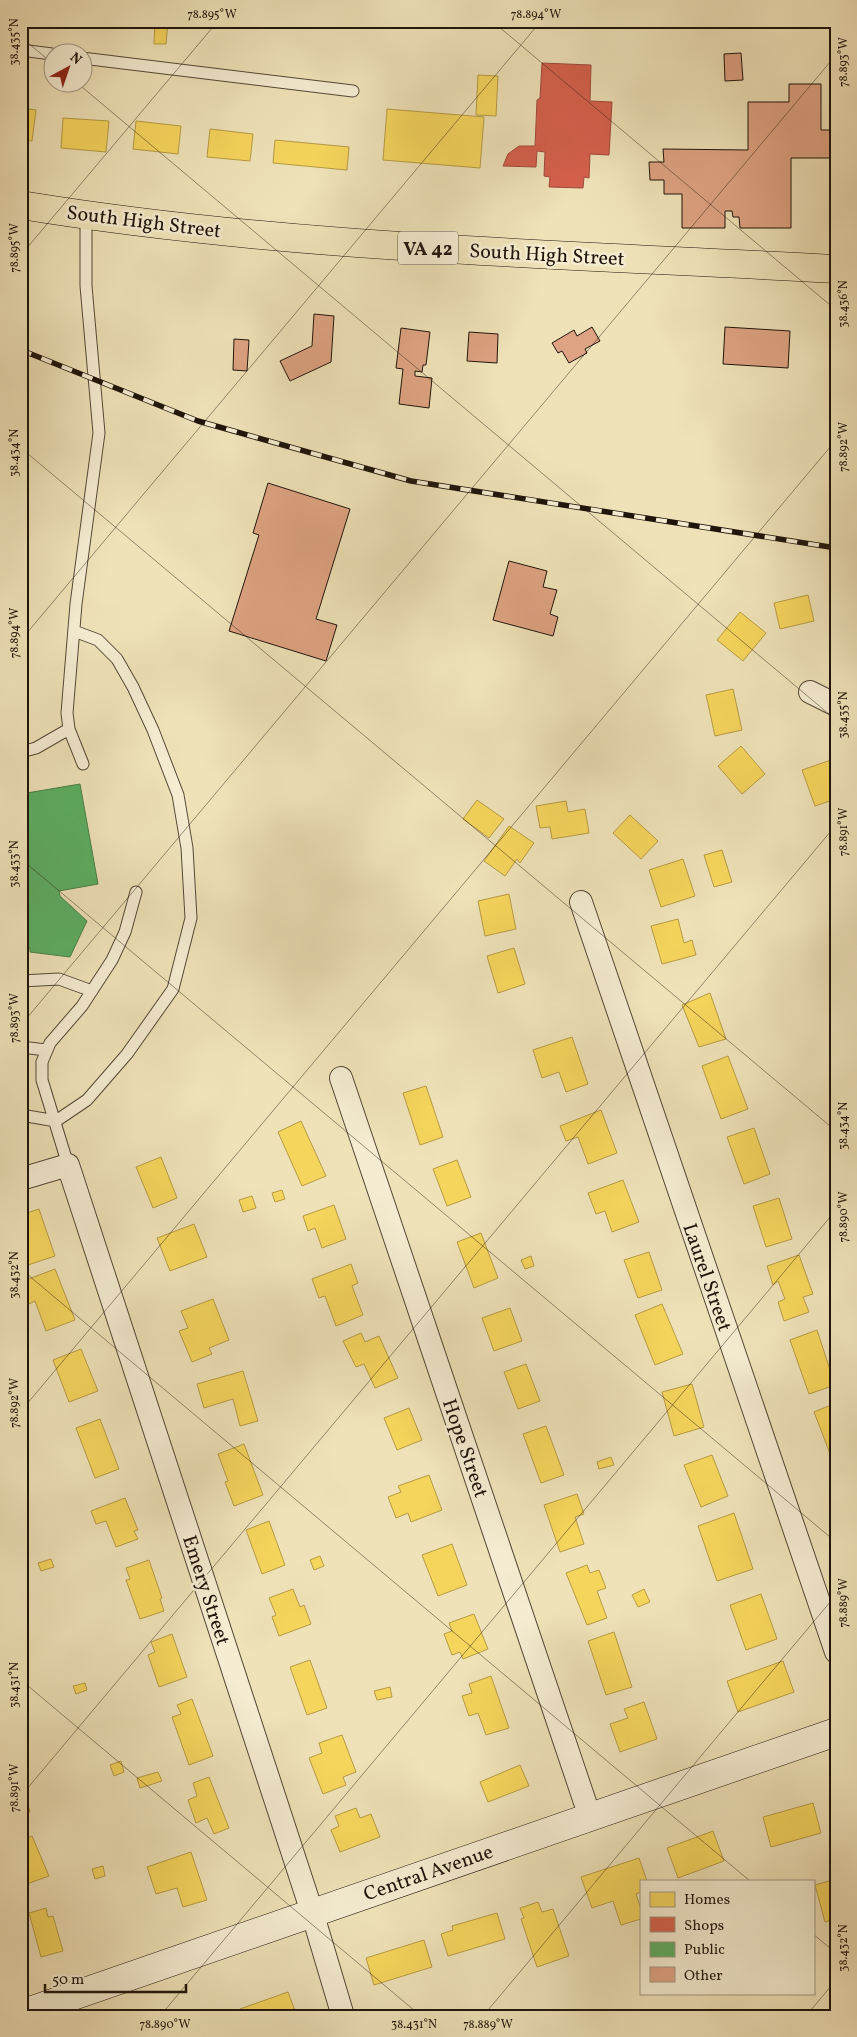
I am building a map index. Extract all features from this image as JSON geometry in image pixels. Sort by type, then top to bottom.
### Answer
[{"type":"main road","name":"South High Street","points":[[21,204],[86,215],[347,244],[836,269]]},
{"type":"street","points":[[810,692],[836,706]]},
{"type":"street","name":"Laurel Street","points":[[580,902],[836,1652]]},
{"type":"street","name":"Hope Street","points":[[341,1078],[590,1817]]},
{"type":"street","points":[[21,1179],[68,1165]]},
{"type":"street","name":"Emery Street","points":[[68,1165],[312,1912],[343,2016]]},
{"type":"street","name":"Central Avenue","points":[[21,2014],[836,1732]]},
{"type":"lane","points":[[21,50],[42,53]]},
{"type":"lane","points":[[92,59],[353,91]]},
{"type":"lane","points":[[83,764],[69,730],[67,713],[74,631],[99,433],[86,286],[86,215]]},
{"type":"lane","points":[[21,1115],[56,1121],[87,1100],[128,1054],[172,989],[191,918],[186,848],[178,795],[153,730],[133,687],[117,659],[98,640],[74,631]]},
{"type":"lane","points":[[21,752],[36,748],[69,730]]},
{"type":"lane","points":[[68,1165],[42,1080],[42,1062],[46,1050],[92,991],[120,944],[129,921],[136,892]]},
{"type":"lane","points":[[21,981],[59,980],[92,991]]},
{"type":"lane","points":[[21,1047],[46,1050]]},
{"type":"building: Homes","points":[[155,21],[168,21],[166,44],[154,44]]},
{"type":"building: Homes","points":[[478,75],[498,76],[496,116],[476,115]]},
{"type":"building: Homes","points":[[21,108],[36,110],[32,141],[21,139]]},
{"type":"building: Homes","points":[[387,109],[484,117],[480,168],[383,160]]},
{"type":"building: Homes","points":[[63,118],[109,121],[106,152],[61,148]]},
{"type":"building: Homes","points":[[136,121],[181,126],[178,154],[133,149]]},
{"type":"building: Homes","points":[[210,129],[253,134],[250,161],[207,157]]},
{"type":"building: Homes","points":[[275,140],[349,147],[347,170],[273,163]]},
{"type":"building: Homes","points":[[808,595],[814,621],[780,629],[774,603]]},
{"type":"building: Homes","points":[[740,612],[766,633],[743,661],[717,640]]},
{"type":"building: Homes","points":[[733,689],[742,730],[715,736],[706,695]]},
{"type":"building: Homes","points":[[741,746],[765,774],[742,794],[718,766]]},
{"type":"building: Homes","points":[[831,760],[836,773],[836,799],[815,806],[802,770]]},
{"type":"building: Homes","points":[[477,800],[504,819],[489,838],[463,819]]},
{"type":"building: Homes","points":[[566,801],[568,812],[585,809],[589,833],[552,839],[550,827],[540,828],[536,806]]},
{"type":"building: Homes","points":[[630,815],[658,841],[641,859],[613,833]]},
{"type":"building: Homes","points":[[509,826],[534,843],[520,863],[517,859],[505,876],[484,861]]},
{"type":"building: Homes","points":[[722,850],[732,882],[714,887],[704,855]]},
{"type":"building: Homes","points":[[683,859],[695,896],[661,907],[649,870]]},
{"type":"building: Homes","points":[[509,894],[516,929],[485,936],[478,901]]},
{"type":"building: Homes","points":[[678,919],[684,943],[692,940],[696,955],[662,964],[651,926]]},
{"type":"building: Homes","points":[[514,948],[525,984],[498,993],[487,956]]},
{"type":"building: Homes","points":[[710,993],[726,1039],[699,1047],[682,1005]]},
{"type":"building: Homes","points":[[572,1037],[588,1084],[566,1092],[559,1072],[542,1078],[533,1050]]},
{"type":"building: Homes","points":[[728,1056],[748,1109],[721,1119],[702,1066]]},
{"type":"building: Homes","points":[[426,1086],[443,1137],[420,1145],[403,1093]]},
{"type":"building: Homes","points":[[601,1110],[617,1153],[588,1164],[578,1137],[566,1141],[560,1126]]},
{"type":"building: Homes","points":[[301,1121],[326,1176],[302,1186],[278,1132]]},
{"type":"building: Homes","points":[[754,1128],[770,1174],[744,1184],[727,1137]]},
{"type":"building: Homes","points":[[161,1157],[177,1198],[153,1208],[136,1167]]},
{"type":"building: Homes","points":[[457,1160],[471,1197],[447,1206],[433,1169]]},
{"type":"building: Homes","points":[[623,1180],[639,1222],[612,1232],[605,1211],[596,1214],[588,1193]]},
{"type":"building: Homes","points":[[282,1190],[285,1199],[275,1202],[272,1193]]},
{"type":"building: Homes","points":[[252,1196],[256,1208],[243,1212],[239,1200]]},
{"type":"building: Homes","points":[[779,1198],[792,1239],[766,1247],[753,1206]]},
{"type":"building: Homes","points":[[334,1205],[346,1239],[322,1248],[315,1228],[308,1231],[303,1216]]},
{"type":"building: Homes","points":[[39,1209],[55,1256],[25,1266],[21,1255],[21,1215]]},
{"type":"building: Homes","points":[[194,1224],[207,1257],[170,1271],[157,1238]]},
{"type":"building: Homes","points":[[481,1233],[498,1278],[474,1288],[457,1242]]},
{"type":"building: Homes","points":[[649,1252],[662,1290],[638,1298],[624,1260]]},
{"type":"building: Homes","points":[[799,1255],[813,1294],[803,1297],[809,1312],[784,1321],[778,1302],[785,1299],[778,1281],[773,1285],[767,1266]]},
{"type":"building: Homes","points":[[531,1256],[534,1266],[525,1269],[521,1260]]},
{"type":"building: Homes","points":[[351,1264],[358,1283],[352,1286],[363,1315],[336,1326],[325,1296],[319,1298],[312,1279]]},
{"type":"building: Homes","points":[[55,1269],[75,1320],[46,1331],[35,1301],[29,1304],[21,1282]]},
{"type":"building: Homes","points":[[213,1299],[229,1340],[209,1348],[212,1354],[192,1362],[179,1331],[188,1328],[181,1311]]},
{"type":"building: Homes","points":[[662,1304],[683,1354],[655,1365],[635,1315]]},
{"type":"building: Homes","points":[[510,1308],[522,1341],[494,1351],[482,1318]]},
{"type":"building: Homes","points":[[817,1330],[835,1385],[809,1394],[790,1340]]},
{"type":"building: Homes","points":[[361,1333],[365,1342],[379,1336],[398,1378],[375,1388],[364,1364],[356,1367],[343,1341]]},
{"type":"building: Homes","points":[[81,1349],[98,1391],[69,1402],[53,1360]]},
{"type":"building: Homes","points":[[526,1364],[540,1401],[518,1409],[504,1372]]},
{"type":"building: Homes","points":[[243,1371],[258,1421],[240,1426],[233,1399],[204,1408],[197,1384]]},
{"type":"building: Homes","points":[[692,1384],[704,1427],[674,1436],[662,1392]]},
{"type":"building: Homes","points":[[836,1403],[836,1464],[834,1464],[814,1412]]},
{"type":"building: Homes","points":[[409,1408],[422,1440],[397,1450],[384,1418]]},
{"type":"building: Homes","points":[[100,1419],[119,1469],[95,1478],[76,1428]]},
{"type":"building: Homes","points":[[546,1426],[564,1475],[541,1483],[523,1434]]},
{"type":"building: Homes","points":[[244,1444],[263,1495],[234,1506],[225,1482],[228,1481],[218,1454]]},
{"type":"building: Homes","points":[[712,1455],[728,1496],[701,1507],[684,1465]]},
{"type":"building: Homes","points":[[611,1457],[614,1465],[599,1469],[597,1462]]},
{"type":"building: Homes","points":[[429,1475],[442,1510],[411,1522],[408,1513],[396,1518],[388,1497],[401,1492],[398,1486]]},
{"type":"building: Homes","points":[[577,1494],[584,1514],[575,1517],[584,1544],[560,1552],[544,1505]]},
{"type":"building: Homes","points":[[125,1498],[138,1530],[134,1531],[138,1539],[116,1547],[106,1521],[96,1524],[91,1511]]},
{"type":"building: Homes","points":[[734,1513],[753,1569],[717,1581],[698,1526]]},
{"type":"building: Homes","points":[[269,1521],[285,1565],[262,1574],[246,1530]]},
{"type":"building: Homes","points":[[452,1544],[467,1585],[438,1596],[422,1555]]},
{"type":"building: Homes","points":[[320,1556],[324,1566],[314,1570],[310,1560]]},
{"type":"building: Homes","points":[[51,1559],[54,1567],[41,1571],[38,1563]]},
{"type":"building: Homes","points":[[149,1560],[162,1598],[160,1599],[164,1611],[140,1619],[126,1580],[130,1579],[126,1568]]},
{"type":"building: Homes","points":[[587,1565],[590,1573],[599,1570],[606,1588],[597,1591],[607,1618],[587,1625],[566,1573]]},
{"type":"building: Homes","points":[[293,1589],[300,1607],[304,1605],[311,1624],[279,1636],[272,1617],[276,1615],[269,1598]]},
{"type":"building: Homes","points":[[644,1589],[650,1602],[638,1607],[632,1595]]},
{"type":"building: Homes","points":[[761,1594],[777,1639],[746,1650],[730,1605]]},
{"type":"building: Homes","points":[[474,1614],[488,1649],[463,1659],[460,1652],[452,1655],[444,1634],[452,1631],[449,1623]]},
{"type":"building: Homes","points":[[614,1632],[632,1687],[606,1695],[588,1641]]},
{"type":"building: Homes","points":[[172,1634],[187,1677],[159,1687],[148,1655],[155,1652],[151,1642]]},
{"type":"building: Homes","points":[[310,1660],[327,1708],[307,1715],[290,1667]]},
{"type":"building: Homes","points":[[783,1661],[794,1692],[738,1712],[727,1681]]},
{"type":"building: Homes","points":[[491,1676],[509,1728],[486,1735],[478,1713],[469,1716],[462,1696],[472,1693],[469,1684]]},
{"type":"building: Homes","points":[[85,1683],[87,1690],[76,1694],[73,1686]]},
{"type":"building: Homes","points":[[390,1687],[392,1697],[377,1700],[374,1691]]},
{"type":"building: Homes","points":[[192,1699],[213,1756],[189,1765],[172,1717],[181,1714],[177,1705]]},
{"type":"building: Homes","points":[[644,1702],[657,1739],[620,1752],[610,1724],[628,1718],[624,1709]]},
{"type":"building: Homes","points":[[342,1735],[356,1772],[343,1777],[346,1785],[323,1794],[309,1758],[322,1753],[319,1743]]},
{"type":"building: Homes","points":[[121,1761],[124,1772],[114,1776],[110,1765]]},
{"type":"building: Homes","points":[[520,1765],[529,1786],[488,1802],[480,1782]]},
{"type":"building: Homes","points":[[158,1772],[162,1781],[140,1788],[137,1778]]},
{"type":"building: Homes","points":[[209,1777],[229,1828],[214,1834],[207,1818],[196,1823],[188,1800],[197,1796],[193,1783]]},
{"type":"building: Homes","points":[[21,1779],[30,1812],[21,1814]]},
{"type":"building: Homes","points":[[813,1803],[821,1833],[771,1847],[763,1817]]},
{"type":"building: Homes","points":[[356,1808],[360,1818],[371,1814],[380,1837],[340,1852],[331,1830],[339,1826],[335,1816]]},
{"type":"building: Homes","points":[[713,1831],[724,1861],[678,1878],[667,1848]]},
{"type":"building: Homes","points":[[32,1836],[49,1876],[21,1886],[21,1840]]},
{"type":"building: Homes","points":[[191,1852],[207,1900],[183,1907],[177,1888],[156,1894],[147,1867]]},
{"type":"building: Homes","points":[[639,1858],[647,1880],[640,1880],[640,1892],[636,1894],[640,1906],[640,1919],[621,1925],[613,1901],[592,1908],[581,1877]]},
{"type":"building: Homes","points":[[103,1866],[105,1876],[95,1879],[92,1869]]},
{"type":"building: Homes","points":[[836,1879],[836,1919],[825,1922],[815,1885]]},
{"type":"building: Homes","points":[[538,1902],[542,1912],[553,1909],[569,1956],[537,1967],[521,1919],[524,1918],[520,1908]]},
{"type":"building: Homes","points":[[46,1908],[48,1917],[53,1916],[63,1951],[41,1957],[29,1913]]},
{"type":"building: Homes","points":[[497,1913],[505,1939],[448,1956],[441,1934],[453,1930],[452,1926]]},
{"type":"building: Homes","points":[[424,1940],[432,1967],[374,1985],[366,1958]]},
{"type":"building: Homes","points":[[288,1992],[297,2016],[242,2016],[240,2009]]},
{"type":"building: Shops","points":[[542,63],[591,65],[590,101],[612,102],[609,155],[590,154],[589,178],[584,177],[583,188],[549,187],[550,177],[544,176],[545,152],[537,151],[536,167],[503,166],[508,154],[519,146],[535,146],[537,100],[540,98]]},
{"type":"building: Public","points":[[80,784],[98,884],[59,891],[60,896],[87,921],[70,957],[30,952],[30,948],[21,950],[21,794]]},
{"type":"building: Other","points":[[741,53],[743,80],[725,81],[724,54]]},
{"type":"building: Other","points":[[789,84],[821,84],[821,130],[836,130],[836,171],[830,171],[830,158],[791,158],[791,228],[740,228],[739,217],[733,217],[732,211],[725,211],[725,228],[682,228],[682,194],[664,194],[664,180],[650,180],[649,162],[664,162],[663,149],[748,150],[748,102],[789,102]]},
{"type":"building: Other","points":[[314,314],[334,316],[331,362],[290,381],[280,361],[312,346]]},
{"type":"building: Other","points":[[592,327],[600,341],[585,349],[587,353],[569,363],[562,351],[558,353],[552,343],[574,330],[577,336]]},
{"type":"building: Other","points":[[725,327],[790,331],[788,368],[723,364]]},
{"type":"building: Other","points":[[401,328],[430,332],[426,365],[423,365],[422,372],[415,371],[415,376],[432,378],[429,408],[399,404],[403,369],[396,368]]},
{"type":"building: Other","points":[[469,332],[498,334],[497,363],[467,361]]},
{"type":"building: Other","points":[[234,339],[249,340],[247,371],[233,370]]},
{"type":"building: Other","points":[[268,483],[350,509],[316,619],[337,625],[326,661],[229,631],[259,535],[253,533]]},
{"type":"building: Other","points":[[509,561],[547,571],[543,587],[557,590],[550,614],[558,617],[553,636],[493,620]]},
{"type":"railway","points":[[21,350],[198,421],[411,481],[836,548]]}]
